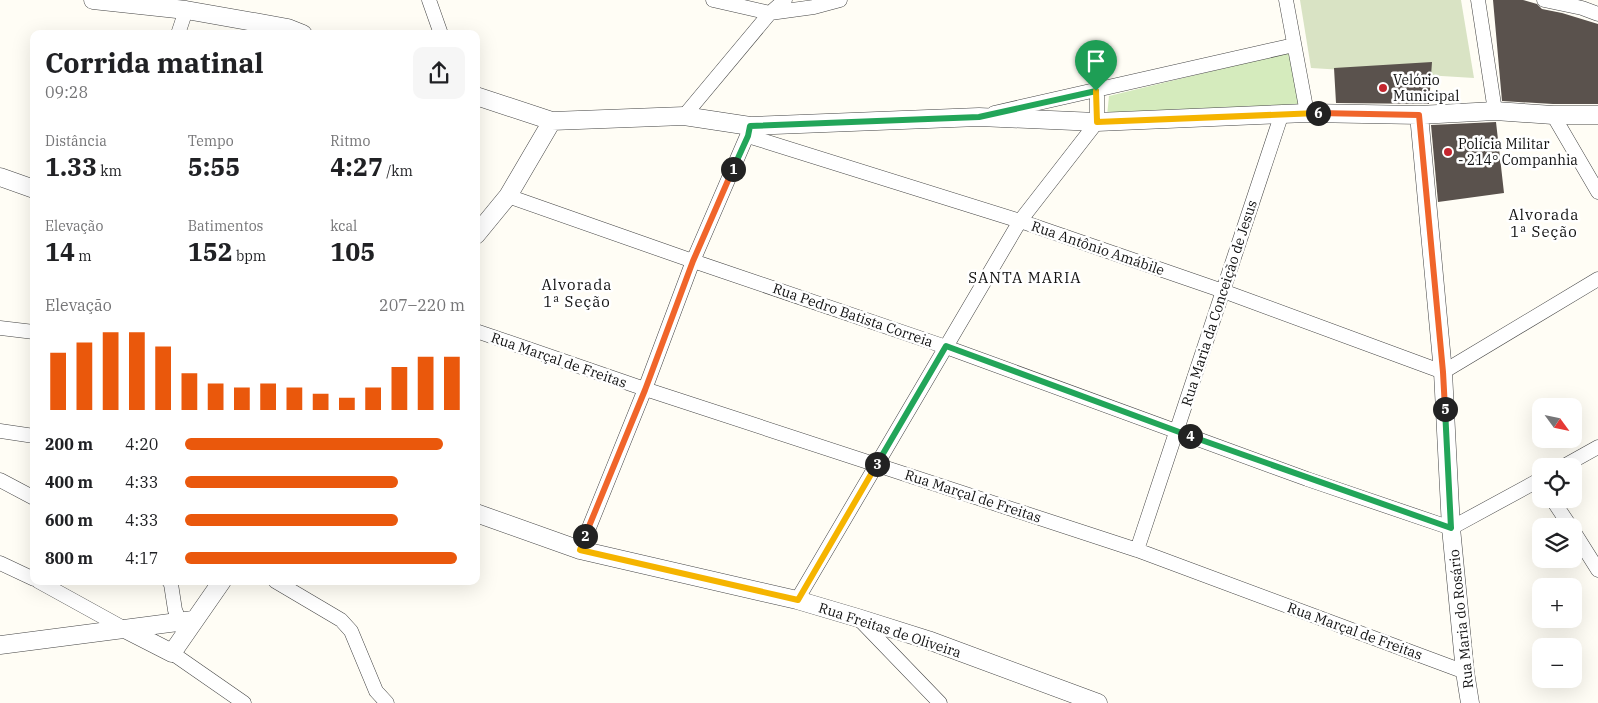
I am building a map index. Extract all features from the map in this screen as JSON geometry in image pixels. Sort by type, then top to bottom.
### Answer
[{"type":"street","points":[[93,0],[186,10],[293,30]]},
{"type":"street","points":[[429,0],[440,30]]},
{"type":"street","points":[[713,0],[770,13],[840,0]]},
{"type":"street","points":[[684,116],[770,13],[785,0]]},
{"type":"street","points":[[1286,0],[1307,113]]},
{"type":"street","points":[[1478,0],[1495,111]]},
{"type":"street","points":[[1544,0],[1582,8],[1598,14]]},
{"type":"street","points":[[1582,8],[1597,0]]},
{"type":"street","points":[[179,30],[186,10]]},
{"type":"street","points":[[979,117],[1294,45]]},
{"type":"street","points":[[798,600],[1020,221],[1097,122],[1096,91]]},
{"type":"street","points":[[480,97],[552,121],[684,116],[749,131],[979,117],[1097,122],[1282,113],[1419,115],[1495,111],[1553,115],[1598,115]]},
{"type":"street","name":"Rua Maria da Conceição de Jesus","points":[[1137,550],[1282,113]]},
{"type":"street","name":"Rua Maria do Rosário","points":[[1419,115],[1443,372],[1451,528],[1465,672],[1470,703]]},
{"type":"street","points":[[1553,115],[1598,192]]},
{"type":"street","points":[[480,230],[508,196],[552,121]]},
{"type":"street","points":[[580,550],[645,390],[693,261],[749,131]]},
{"type":"street","name":"Rua Antônio Amábile","points":[[749,131],[1020,221],[1443,372]]},
{"type":"street","points":[[0,177],[30,188]]},
{"type":"street","name":"Rua Pedro Batista Correia","points":[[508,196],[693,261],[946,346],[1177,432],[1451,528]]},
{"type":"street","points":[[1443,372],[1598,279]]},
{"type":"street","points":[[0,328],[30,330]]},
{"type":"street","name":"Rua Marçal de Freitas","points":[[480,332],[645,390],[756,424],[1137,550],[1465,672]]},
{"type":"street","points":[[0,431],[30,435]]},
{"type":"street","points":[[1578,458],[1598,447]]},
{"type":"street","points":[[0,480],[30,496]]},
{"type":"street","points":[[1451,528],[1532,485]]},
{"type":"street","name":"Rua Freitas de Oliveira","points":[[480,514],[580,550],[798,600],[858,618],[928,640],[1098,703]]},
{"type":"street","points":[[1582,545],[1598,570]]},
{"type":"street","points":[[0,562],[30,577]]},
{"type":"street","points":[[45,585],[172,653],[244,703]]},
{"type":"street","points":[[171,585],[175,610],[187,621]]},
{"type":"street","points":[[172,653],[187,621],[218,585]]},
{"type":"street","points":[[282,585],[341,620],[351,631],[376,691],[388,703]]},
{"type":"street","points":[[858,618],[940,703]]},
{"type":"street","points":[[0,645],[187,621]]},
{"type":"green space","points":[[1300,0],[1461,0],[1474,78],[1311,68]]},
{"type":"green space","points":[[1291,52],[1301,108],[1107,116],[1109,96]]},
{"type":"building","points":[[1493,0],[1523,0],[1537,4],[1542,9],[1598,24],[1598,104],[1502,101]]},
{"type":"building","name":"Velório Municipal","points":[[1432,62],[1429,104],[1336,103],[1334,68]]},
{"type":"building","points":[[1496,122],[1504,193],[1438,202],[1431,125]]},
{"type":"place","name":"Velório Municipal","points":[[1383,88]]},
{"type":"place","name":"Polícia Militar - 214° Companhia","points":[[1448,152]]},
{"type":"district","name":"Alvorada 1ª Seção","points":[[1544,222]]},
{"type":"district","name":"SANTA MARIA","points":[[1025,277]]},
{"type":"district","name":"Alvorada 1ª Seção","points":[[577,292]]},
{"type":"route","points":[[1096,91],[1097,122],[1282,113],[1419,115],[1443,372],[1451,528],[1307,479],[946,346],[798,600],[580,550],[645,390],[693,261],[748,136],[750,126],[979,117],[1096,91]]}]
